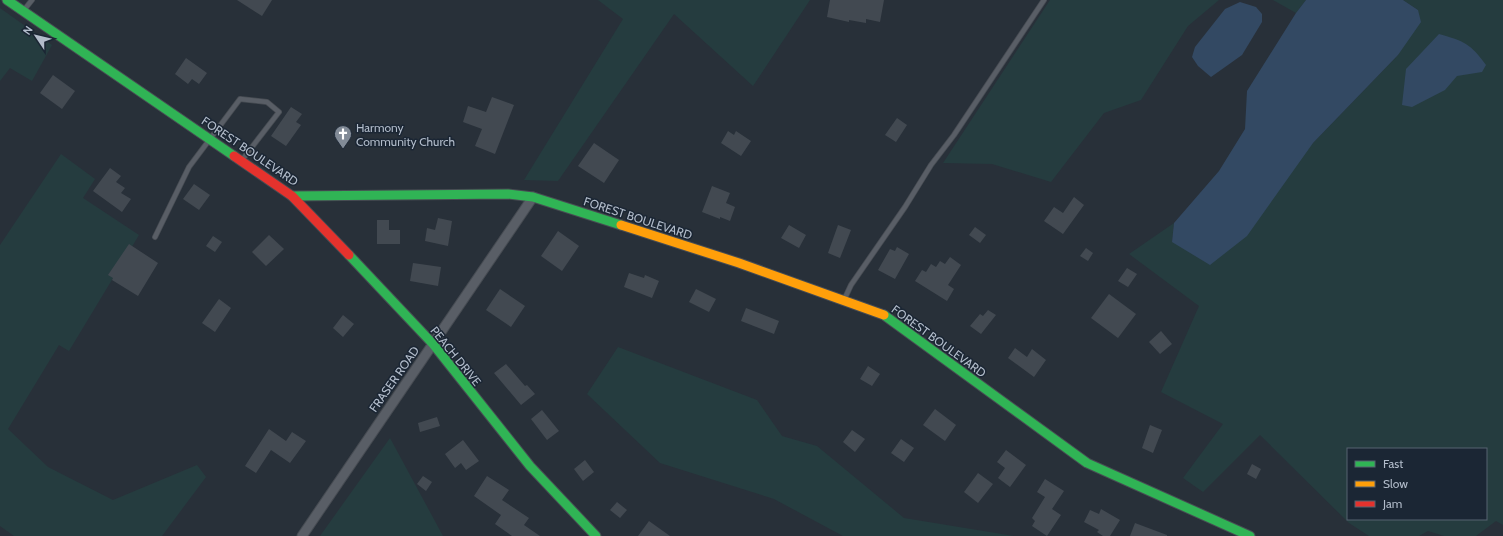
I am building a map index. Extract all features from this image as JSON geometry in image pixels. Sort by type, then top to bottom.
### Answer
[{"type":"street","name":"FOREST BOULEVARD","points":[[7,0],[210,138],[292,196],[508,194],[534,197],[844,300],[882,314],[1087,463],[1250,536]]},
{"type":"street","name":"PEACH DRIVE","points":[[292,196],[433,344],[530,466],[596,536]]},
{"type":"street","name":"FRASER ROAD","points":[[302,536],[534,197]]},
{"type":"lane","points":[[23,11],[32,0]]},
{"type":"lane","points":[[844,300],[851,285],[1044,0]]},
{"type":"lane","points":[[155,237],[189,167],[240,99],[267,102],[279,112],[241,161]]},
{"type":"green space","points":[[598,0],[810,0],[753,86],[674,14],[558,181],[524,180],[623,19]]},
{"type":"green space","points":[[1050,0],[1219,0],[1188,26],[1141,100],[1104,113],[1051,182],[992,164],[943,163]]},
{"type":"green space","points":[[1273,0],[1306,0],[1296,13]]},
{"type":"green space","points":[[1403,0],[1503,0],[1503,525],[1496,521],[1476,536],[1444,536],[1428,531],[1419,536],[1369,536],[1349,523],[1260,435],[1203,492],[1183,478],[1223,424],[1161,392],[1199,306],[1129,254],[1174,223],[1172,242],[1313,143],[1398,55],[1418,10]]},
{"type":"green space","points":[[0,8],[52,45],[32,81],[10,68],[0,81]]},
{"type":"green space","points":[[61,154],[95,179],[83,198],[139,235],[69,351],[59,345],[8,429],[48,467],[113,500],[197,465],[206,477],[162,536],[14,536],[0,526],[0,245]]},
{"type":"green space","points":[[618,347],[757,400],[782,436],[817,446],[904,518],[1014,536],[843,536],[774,499],[660,463],[587,394]]},
{"type":"green space","points":[[390,438],[443,536],[320,536]]},
{"type":"water","points":[[1306,0],[1403,0],[1418,10],[1421,22],[1398,55],[1313,143],[1247,236],[1210,265],[1172,242],[1174,223],[1219,171],[1245,129],[1247,91],[1296,13]]},
{"type":"water","points":[[1240,2],[1256,7],[1262,14],[1262,22],[1242,55],[1211,77],[1198,66],[1192,57],[1195,47],[1225,9]]},
{"type":"water","points":[[1439,34],[1466,44],[1476,52],[1486,65],[1482,72],[1457,76],[1445,90],[1412,107],[1402,105],[1406,69]]},
{"type":"building","points":[[237,0],[272,0],[262,16]]},
{"type":"building","points":[[830,0],[884,0],[880,22],[866,19],[866,23],[849,20],[849,22],[827,17]]},
{"type":"building","points":[[186,58],[207,73],[199,84],[192,79],[188,84],[175,74]]},
{"type":"building","points":[[53,75],[75,91],[62,109],[40,93]]},
{"type":"building","points":[[492,97],[514,105],[495,154],[475,146],[482,129],[463,122],[468,106],[486,112]]},
{"type":"building","points":[[291,107],[302,114],[296,122],[301,125],[286,146],[271,136]]},
{"type":"building","points":[[897,118],[907,125],[896,142],[885,135]]},
{"type":"building","points":[[728,131],[734,135],[736,131],[751,141],[741,156],[721,143]]},
{"type":"building","points":[[594,143],[619,160],[604,183],[578,166]]},
{"type":"building","points":[[110,168],[121,176],[116,182],[125,188],[121,193],[131,199],[122,212],[93,191]]},
{"type":"building","points":[[194,184],[210,195],[199,210],[183,199]]},
{"type":"building","points":[[712,186],[730,193],[726,203],[735,207],[730,221],[702,212]]},
{"type":"building","points":[[1074,197],[1084,205],[1063,234],[1044,221],[1054,207],[1063,213]]},
{"type":"building","points":[[438,218],[452,221],[448,246],[425,241],[427,228],[435,230]]},
{"type":"building","points":[[377,220],[389,220],[389,230],[400,230],[400,244],[377,244]]},
{"type":"building","points":[[789,225],[806,235],[799,248],[781,238]]},
{"type":"building","points":[[838,225],[851,230],[840,258],[828,253]]},
{"type":"building","points":[[975,227],[986,235],[980,243],[969,235]]},
{"type":"building","points":[[558,231],[579,246],[562,271],[541,256]]},
{"type":"building","points":[[269,235],[284,249],[266,266],[252,252]]},
{"type":"building","points":[[213,236],[222,242],[215,252],[206,246]]},
{"type":"building","points":[[129,244],[158,263],[138,296],[112,280],[113,278],[108,275]]},
{"type":"building","points":[[897,247],[909,254],[895,279],[878,270],[890,249],[895,251]]},
{"type":"building","points":[[1086,248],[1093,253],[1088,261],[1080,256]]},
{"type":"building","points":[[950,257],[961,265],[948,285],[954,289],[947,301],[915,281],[922,270],[926,272],[931,264],[936,267],[940,261],[945,264]]},
{"type":"building","points":[[413,263],[441,267],[438,286],[410,281]]},
{"type":"building","points":[[1127,268],[1137,274],[1128,287],[1118,281]]},
{"type":"building","points":[[629,273],[644,278],[645,275],[659,281],[652,298],[624,287]]},
{"type":"building","points":[[500,289],[525,306],[511,327],[486,310]]},
{"type":"building","points":[[696,289],[716,299],[709,312],[689,302]]},
{"type":"building","points":[[1109,294],[1136,314],[1118,338],[1091,318]]},
{"type":"building","points":[[219,299],[231,308],[215,332],[202,323]]},
{"type":"building","points":[[746,308],[779,321],[774,334],[741,321]]},
{"type":"building","points":[[988,310],[996,315],[981,334],[970,326],[980,314],[983,316]]},
{"type":"building","points":[[343,315],[354,324],[343,337],[333,328]]},
{"type":"building","points":[[1161,331],[1172,344],[1160,354],[1149,342]]},
{"type":"building","points":[[1015,348],[1027,357],[1032,349],[1046,360],[1034,377],[1008,358]]},
{"type":"building","points":[[506,364],[525,386],[527,385],[535,394],[521,405],[494,373]]},
{"type":"building","points":[[868,366],[880,374],[872,386],[860,379]]},
{"type":"building","points":[[935,409],[956,425],[945,441],[923,425]]},
{"type":"building","points":[[542,410],[559,431],[547,440],[531,419]]},
{"type":"building","points":[[437,417],[440,426],[420,432],[418,423]]},
{"type":"building","points":[[1150,425],[1162,430],[1153,453],[1142,448]]},
{"type":"building","points":[[269,429],[286,441],[292,432],[306,441],[290,463],[271,450],[256,473],[245,466]]},
{"type":"building","points":[[852,430],[865,439],[855,452],[843,442]]},
{"type":"building","points":[[901,439],[914,448],[904,462],[891,453]]},
{"type":"building","points":[[463,440],[479,461],[466,470],[461,463],[455,468],[445,454]]},
{"type":"building","points":[[1006,450],[1026,465],[1010,487],[998,478],[1005,468],[997,462]]},
{"type":"building","points":[[585,460],[594,472],[583,481],[574,469]]},
{"type":"building","points":[[1252,464],[1261,469],[1256,479],[1247,474]]},
{"type":"building","points":[[978,473],[993,484],[978,503],[964,492]]},
{"type":"building","points":[[423,476],[432,482],[426,491],[417,484]]},
{"type":"building","points":[[487,476],[509,490],[502,500],[529,518],[524,525],[540,536],[512,536],[495,524],[501,515],[474,496]]},
{"type":"building","points":[[1045,479],[1064,491],[1052,509],[1061,515],[1047,536],[1032,526],[1035,521],[1032,518],[1045,497],[1037,492]]},
{"type":"building","points":[[617,502],[627,510],[620,518],[610,510]]},
{"type":"building","points":[[1101,509],[1120,520],[1110,536],[1103,536],[1097,532],[1099,530],[1084,522],[1090,510],[1099,514]]},
{"type":"building","points":[[649,521],[670,536],[638,536]]},
{"type":"building","points":[[1135,523],[1167,535],[1167,536],[1130,536]]},
{"type":"traffic: fast","points":[[7,0],[234,156]]},
{"type":"traffic: fast","points":[[292,196],[508,194],[533,197],[621,225]]},
{"type":"traffic: fast","points":[[349,255],[433,344],[530,466],[596,536]]},
{"type":"traffic: fast","points":[[884,315],[1087,463],[1250,536]]},
{"type":"traffic: slow","points":[[621,225],[739,263],[884,315]]},
{"type":"traffic: jam","points":[[234,156],[292,196],[349,255]]},
{"type":"place","name":"Harmony Community Church","points":[[343,149]]}]
